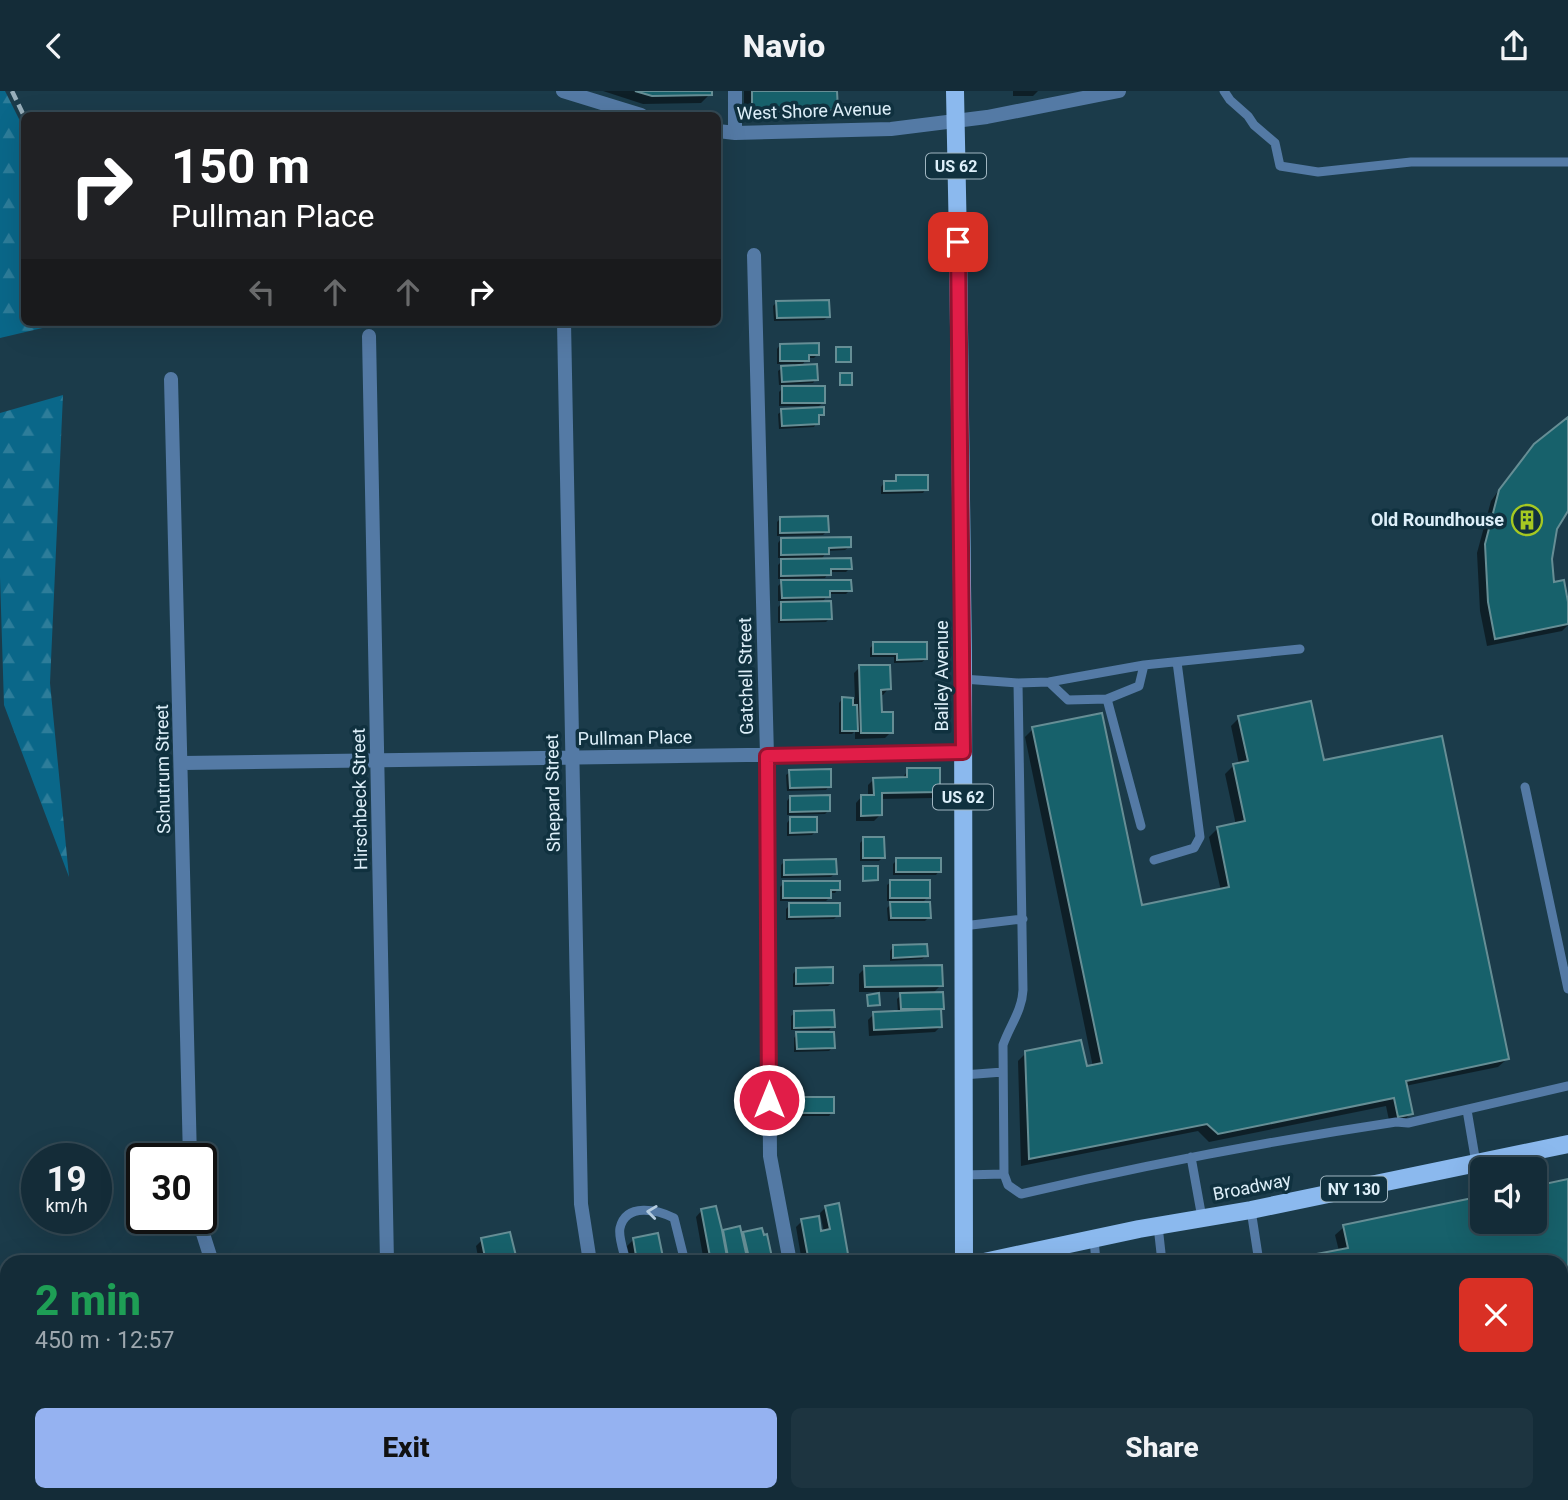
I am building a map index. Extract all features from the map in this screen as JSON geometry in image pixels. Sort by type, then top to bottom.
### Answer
[{"type":"main road","name":"Bailey Avenue","points":[[955,91],[963,679],[964,1255]]},
{"type":"main road","name":"Broadway","points":[[1505,1157],[1568,1144]]},
{"type":"main road","name":"Broadway","points":[[1017,1255],[1470,1164]]},
{"type":"street","points":[[563,91],[631,112]]},
{"type":"street","points":[[735,91],[735,134]]},
{"type":"street","name":"West Shore Avenue","points":[[721,132],[735,134],[891,129],[987,117],[1119,91]]},
{"type":"street","name":"Gatchell Street","points":[[754,255],[767,756],[770,1156],[789,1255]]},
{"type":"street","name":"Shepard Street","points":[[564,326],[580,1204],[589,1255]]},
{"type":"street","name":"Hirschbeck Street","points":[[369,336],[387,1255]]},
{"type":"street","name":"Schutrum Street","points":[[172,379],[190,1143]]},
{"type":"street","name":"Pullman Place","points":[[183,763],[963,752]]},
{"type":"street","points":[[203,1234],[210,1255]]},
{"type":"lane","points":[[1224,91],[1230,100],[1248,115],[1254,125],[1275,143],[1280,166],[1318,171],[1411,162],[1568,162]]},
{"type":"lane","points":[[963,679],[1049,682],[1144,665],[1300,649]]},
{"type":"lane","points":[[1154,860],[1194,848],[1200,837],[1177,663]]},
{"type":"lane","points":[[1049,682],[1068,700],[1107,699],[1139,686],[1144,665]]},
{"type":"lane","points":[[1018,683],[1023,998],[1019,1014],[1003,1045],[1004,1174],[1008,1185],[1021,1194],[1140,1166],[1325,1132],[1396,1122],[1408,1123],[1568,1086]]},
{"type":"lane","points":[[1107,699],[1141,825]]},
{"type":"lane","points":[[1525,787],[1568,989]]},
{"type":"lane","points":[[963,926],[1023,919]]},
{"type":"lane","points":[[963,1075],[1003,1072]]},
{"type":"lane","points":[[1467,1109],[1475,1157]]},
{"type":"lane","points":[[1191,1157],[1202,1218]]},
{"type":"lane","points":[[964,1175],[1004,1174]]},
{"type":"lane","points":[[624,1255],[619,1230],[623,1221],[641,1210],[653,1210],[674,1218],[683,1255]]},
{"type":"lane","points":[[1251,1210],[1258,1255]]},
{"type":"lane","points":[[1158,1226],[1161,1255]]},
{"type":"lane","points":[[1094,1239],[1095,1255]]},
{"type":"green space","points":[[0,91],[5,91],[21,123],[21,326],[51,326],[0,338]]},
{"type":"green space","points":[[63,395],[50,683],[69,877],[4,705],[0,577],[0,413]]},
{"type":"building","points":[[635,91],[712,91],[712,95],[652,96]]},
{"type":"building","points":[[752,91],[837,91],[838,110],[752,112]]},
{"type":"building","points":[[829,300],[830,317],[777,318],[776,301]]},
{"type":"building","points":[[819,343],[819,355],[809,355],[809,361],[780,361],[780,344]]},
{"type":"building","points":[[836,347],[851,347],[851,362],[836,362]]},
{"type":"building","points":[[817,364],[818,380],[782,382],[781,366]]},
{"type":"building","points":[[840,373],[852,373],[852,385],[840,385]]},
{"type":"building","points":[[782,386],[825,386],[825,403],[782,403]]},
{"type":"building","points":[[824,407],[824,415],[819,415],[819,424],[782,426],[781,409]]},
{"type":"building","name":"Old Roundhouse","points":[[1568,417],[1568,511],[1557,529],[1552,559],[1554,582],[1564,580],[1568,624],[1495,639],[1488,602],[1485,544],[1499,490],[1534,444]]},
{"type":"building","points":[[896,475],[928,475],[928,490],[884,491],[884,481],[896,481]]},
{"type":"building","points":[[828,516],[829,532],[780,533],[780,517]]},
{"type":"building","points":[[851,537],[851,547],[829,548],[829,554],[781,555],[781,538]]},
{"type":"building","points":[[851,558],[852,569],[831,569],[831,575],[781,576],[781,559]]},
{"type":"building","points":[[781,580],[851,580],[852,591],[830,591],[830,597],[782,598]]},
{"type":"building","points":[[831,601],[832,619],[781,620],[781,602]]},
{"type":"building","points":[[873,642],[927,642],[927,659],[897,660],[897,654],[873,654]]},
{"type":"building","points":[[859,665],[890,665],[891,689],[881,690],[882,712],[893,712],[893,733],[861,733]]},
{"type":"building","points":[[842,697],[853,698],[853,705],[857,705],[858,731],[842,731]]},
{"type":"building","points":[[1311,701],[1324,760],[1442,736],[1509,1059],[1406,1081],[1413,1114],[1398,1117],[1394,1098],[1218,1134],[1207,1124],[1029,1159],[1025,1051],[1081,1040],[1087,1066],[1102,1063],[1032,727],[1102,713],[1142,905],[1229,887],[1217,827],[1245,821],[1233,764],[1248,761],[1238,716]]},
{"type":"building","points":[[907,768],[940,768],[940,792],[882,793],[882,815],[861,816],[861,795],[874,795],[873,778],[907,777]]},
{"type":"building","points":[[831,769],[831,787],[790,788],[789,770]]},
{"type":"building","points":[[830,795],[830,811],[790,812],[790,796]]},
{"type":"building","points":[[790,817],[817,817],[817,832],[790,833]]},
{"type":"building","points":[[863,837],[884,837],[885,858],[863,858]]},
{"type":"building","points":[[896,858],[941,858],[941,872],[896,872]]},
{"type":"building","points":[[836,859],[837,874],[784,875],[784,860]]},
{"type":"building","points":[[863,866],[878,866],[878,880],[863,881]]},
{"type":"building","points":[[890,880],[930,880],[930,898],[890,898]]},
{"type":"building","points":[[783,881],[840,881],[840,890],[831,890],[831,898],[783,898]]},
{"type":"building","points":[[890,902],[930,902],[931,918],[891,918]]},
{"type":"building","points":[[789,903],[840,903],[840,916],[789,917]]},
{"type":"building","points":[[927,944],[928,956],[893,958],[893,945]]},
{"type":"building","points":[[942,965],[943,986],[865,987],[864,966]]},
{"type":"building","points":[[833,967],[833,983],[796,984],[796,968]]},
{"type":"building","points":[[943,992],[944,1009],[901,1009],[900,993]]},
{"type":"building","points":[[879,993],[880,1005],[868,1006],[867,995]]},
{"type":"building","points":[[941,1009],[942,1027],[874,1030],[873,1012]]},
{"type":"building","points":[[834,1010],[835,1027],[794,1028],[794,1011]]},
{"type":"building","points":[[796,1032],[834,1032],[835,1048],[797,1049]]},
{"type":"building","points":[[797,1097],[834,1097],[834,1113],[797,1113]]},
{"type":"building","points":[[1568,1179],[1568,1255],[1311,1255],[1348,1248],[1343,1225],[1470,1199],[1470,1234],[1547,1234],[1547,1183]]},
{"type":"building","points":[[839,1203],[848,1254],[808,1255],[801,1219],[819,1216],[821,1231],[830,1229],[825,1206]]},
{"type":"building","points":[[716,1206],[727,1255],[710,1255],[701,1209]]},
{"type":"building","points":[[740,1226],[746,1255],[728,1255],[723,1230]]},
{"type":"building","points":[[762,1228],[764,1235],[767,1234],[772,1255],[748,1255],[743,1232]]},
{"type":"building","points":[[510,1232],[516,1255],[485,1255],[481,1238]]},
{"type":"building","points":[[658,1233],[663,1255],[636,1255],[633,1238]]},
{"type":"railway","points":[[12,91],[22,112]]},
{"type":"place","name":"Old Roundhouse","points":[[1527,520]]},
{"type":"route","points":[[769,1100],[767,756],[963,752],[958,242]]}]
